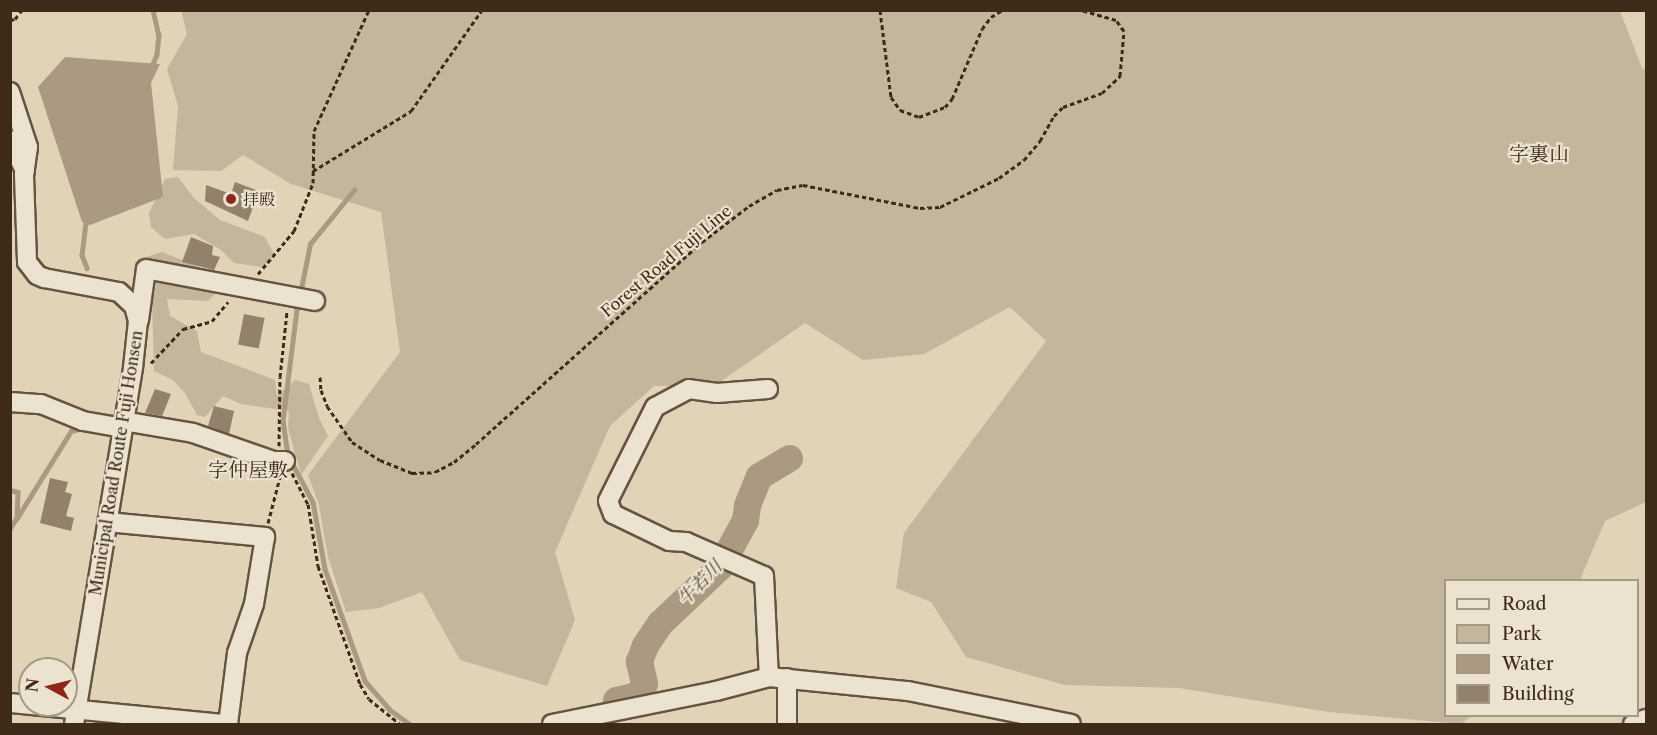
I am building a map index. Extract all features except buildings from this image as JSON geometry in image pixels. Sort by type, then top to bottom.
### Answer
[{"type":"street","name":"Municipal Road Route Fuji Honsen","points":[[10,92],[28,147],[20,171]]},
{"type":"street","name":"Municipal Road Route Fuji Honsen","points":[[10,140],[20,171],[25,252],[31,269],[44,278],[119,291],[134,306],[138,327],[75,718]]},
{"type":"street","points":[[138,327],[146,269],[298,301]]},
{"type":"street","points":[[768,389],[717,393],[689,389],[655,406],[608,501],[613,514],[669,542],[686,542],[764,576],[778,678],[787,724]]},
{"type":"street","points":[[10,402],[42,404],[83,421],[193,433],[274,461],[285,461]]},
{"type":"street","points":[[10,703],[75,718],[226,724],[237,652],[254,604],[265,537],[107,522]]},
{"type":"street","points":[[552,724],[778,678],[908,691],[1062,724]]},
{"type":"street","points":[[1633,724],[1647,719]]},
{"type":"path","points":[[10,20],[15,19],[22,10]]},
{"type":"path","points":[[133,368],[147,366],[183,329],[212,321],[294,231],[313,183],[314,131],[369,10]]},
{"type":"path","points":[[313,171],[411,111],[482,10]]},
{"type":"path","points":[[880,10],[891,97],[900,110],[919,117],[945,107],[952,99],[982,29],[990,17],[1002,10]]},
{"type":"path","name":"Forest Road Fuji Line","points":[[320,377],[321,390],[327,406],[352,442],[380,460],[412,473],[435,472],[454,462],[476,444],[702,242],[749,206],[777,190],[803,185],[920,208],[940,207],[999,178],[1024,160],[1040,141],[1054,116],[1063,107],[1102,93],[1120,76],[1124,31],[1116,20],[1080,10]]},
{"type":"path","points":[[298,301],[285,309],[288,314],[278,420],[280,451],[308,504],[318,566],[360,684],[369,699],[400,724]]},
{"type":"path","points":[[265,537],[271,507],[285,461]]},
{"type":"green space","points":[[181,10],[1620,11],[1642,68],[1646,70],[1646,502],[1605,521],[1580,579],[1444,579],[1444,717],[1470,717],[1461,724],[1329,712],[1179,688],[1065,685],[966,657],[931,602],[896,588],[904,533],[1046,341],[1010,307],[924,354],[863,360],[805,323],[714,386],[654,386],[610,426],[555,552],[575,620],[547,686],[460,660],[422,592],[379,608],[346,612],[328,557],[319,505],[308,475],[400,352],[381,212],[291,184],[243,155],[221,171],[173,170],[178,106],[167,69],[187,34]]},
{"type":"green space","points":[[178,177],[194,198],[220,220],[265,237],[275,256],[262,267],[234,263],[221,250],[194,234],[165,239],[151,227],[149,213],[165,179]]},
{"type":"green space","points":[[162,252],[199,267],[218,290],[208,301],[167,299],[170,316],[197,331],[201,352],[275,380],[277,396],[295,380],[309,384],[319,418],[328,436],[301,475],[288,428],[289,411],[241,404],[223,396],[205,417],[197,415],[185,393],[173,380],[154,371],[152,300],[156,286],[143,270],[139,259]]},
{"type":"water","points":[[65,57],[160,64],[151,83],[163,197],[90,225],[82,222],[38,87]]},
{"type":"waterway","points":[[153,10],[159,35],[157,55],[153,64]]},
{"type":"waterway","points":[[300,294],[310,244],[354,190]]},
{"type":"waterway","points":[[86,223],[82,255],[87,268]]},
{"type":"waterway","points":[[298,302],[283,420],[288,455],[313,502],[325,569],[365,681],[389,709],[410,724]]},
{"type":"waterway","points":[[17,518],[71,431],[83,428]]},
{"type":"waterway","name":"牛若川","points":[[616,700],[638,695],[644,683],[639,661],[645,645],[660,623],[720,566],[745,520],[747,505],[759,476],[789,458]]},
{"type":"waterway","points":[[10,490],[18,492],[17,518],[10,529]]},
{"type":"place","name":"拝殿","points":[[231,199]]},
{"type":"district","name":"字裏山","points":[[1539,154]]},
{"type":"district","name":"字仲屋敷","points":[[248,470]]}]
